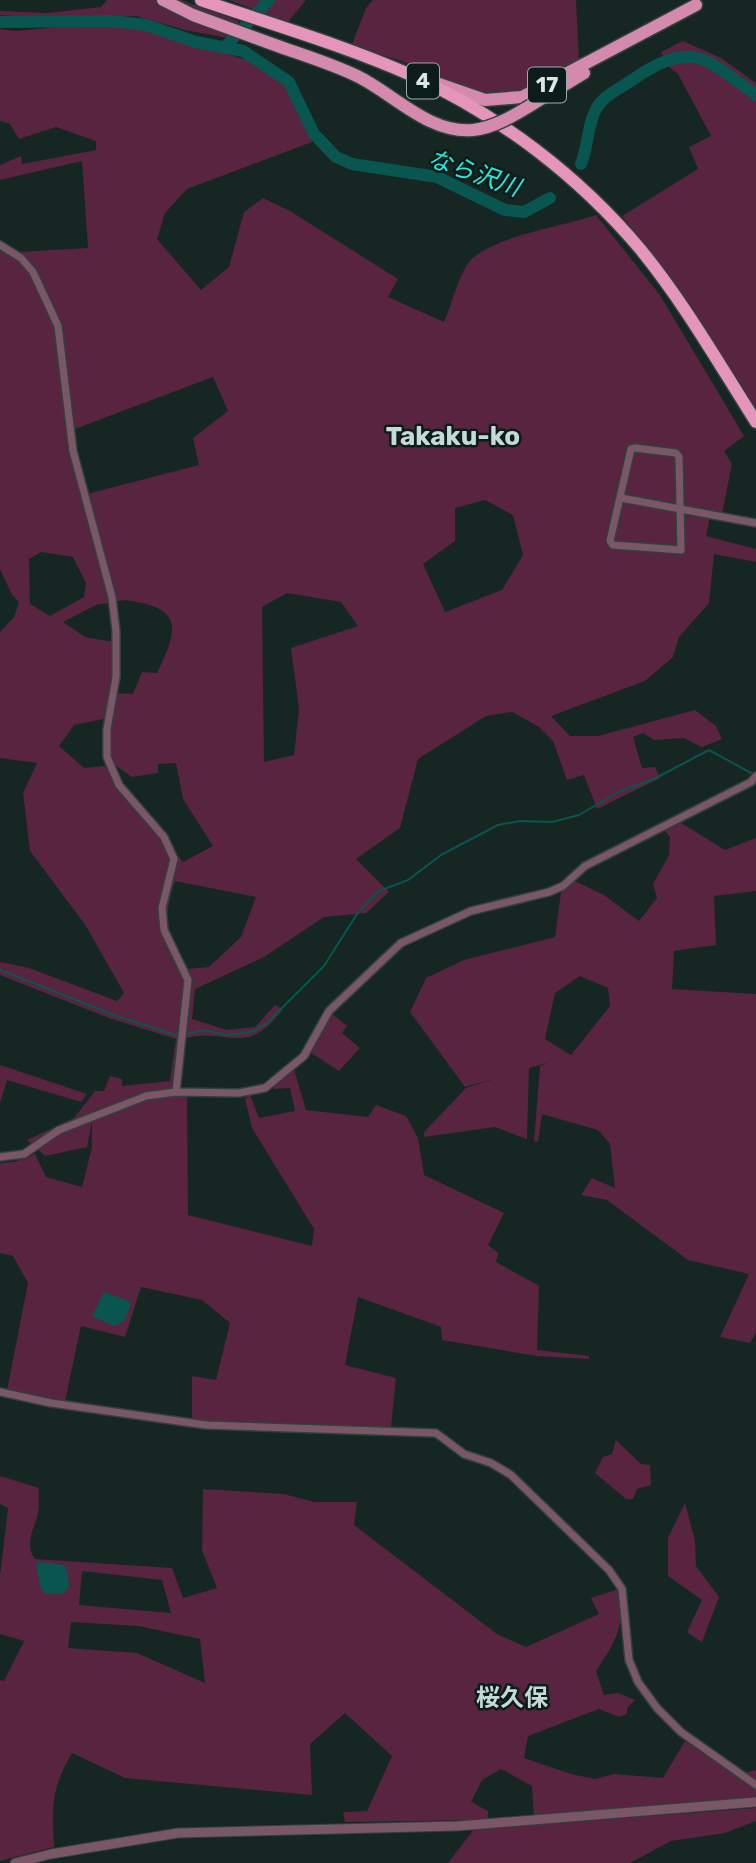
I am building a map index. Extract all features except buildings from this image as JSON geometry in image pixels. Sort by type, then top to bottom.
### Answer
[{"type":"highway","name":"4","points":[[201,0],[386,65],[475,109],[564,173],[610,216],[659,274],[756,422]]},
{"type":"main road","name":"17","points":[[163,0],[233,30],[356,76],[426,119],[448,128],[471,130],[492,125],[551,93],[701,2]]},
{"type":"main road","name":"17","points":[[386,65],[469,96],[509,100],[535,91],[647,28],[701,2]]},
{"type":"street","points":[[0,244],[21,258],[33,272],[58,326],[73,451],[111,597],[116,631],[116,677],[107,729],[107,757],[120,785],[164,837],[174,859],[162,908],[164,930],[188,980],[176,1092]]},
{"type":"street","points":[[681,551],[679,457],[676,453],[631,449],[610,541],[613,545],[692,552]]},
{"type":"street","points":[[621,498],[756,523]]},
{"type":"street","points":[[0,1157],[23,1154],[59,1130],[137,1098],[176,1092],[239,1093],[265,1088],[304,1056],[329,1011],[401,943],[471,911],[556,889],[585,866],[751,782],[756,776]]},
{"type":"street","points":[[0,1392],[42,1402],[205,1425],[436,1433],[464,1454],[491,1463],[511,1475],[609,1570],[622,1589],[629,1660],[638,1682],[657,1708],[681,1732],[756,1785]]},
{"type":"street","points":[[15,1863],[51,1854],[178,1833],[511,1823],[756,1802]]},
{"type":"shaded area","points":[[107,0],[181,0],[239,21],[228,38],[185,30],[136,16],[51,19],[0,15],[0,11],[47,13],[101,7]]},
{"type":"shaded area","points":[[229,0],[306,0],[288,22]]},
{"type":"shaded area","points":[[373,0],[576,0],[579,60],[531,87],[513,93],[497,95],[462,88],[406,63],[352,44],[366,8]]},
{"type":"shaded area","points":[[81,25],[140,28],[257,63],[285,85],[312,142],[187,189],[165,213],[157,239],[201,290],[229,267],[244,212],[263,198],[290,211],[398,279],[388,297],[444,322],[465,267],[480,253],[528,233],[596,215],[660,295],[744,436],[724,451],[732,464],[722,514],[711,512],[706,536],[756,549],[756,562],[714,554],[709,603],[679,637],[673,657],[645,681],[551,716],[570,736],[598,736],[695,710],[716,726],[722,739],[702,747],[684,738],[654,740],[643,733],[633,737],[642,768],[655,767],[660,778],[597,809],[584,775],[567,780],[553,741],[539,727],[512,712],[486,716],[418,759],[400,828],[356,859],[389,892],[366,913],[324,917],[264,957],[195,989],[192,1019],[227,1030],[255,1027],[275,1005],[283,1009],[270,1024],[259,1033],[248,1037],[185,1038],[179,1089],[187,1094],[188,1215],[312,1246],[314,1229],[252,1128],[245,1099],[250,1095],[259,1118],[295,1111],[290,1088],[274,1089],[273,1086],[294,1069],[306,1110],[368,1117],[376,1105],[406,1116],[418,1138],[424,1175],[504,1213],[488,1245],[498,1253],[496,1262],[539,1286],[537,1350],[589,1356],[589,1359],[536,1356],[442,1340],[441,1327],[358,1297],[345,1365],[396,1378],[391,1427],[340,1429],[210,1423],[192,1419],[192,1376],[216,1380],[230,1323],[202,1300],[141,1287],[125,1337],[81,1326],[65,1401],[35,1398],[7,1390],[28,1283],[13,1256],[0,1253],[0,1163],[14,1162],[35,1154],[46,1177],[82,1187],[92,1147],[92,1121],[87,1147],[45,1156],[27,1140],[74,1118],[95,1091],[104,1091],[110,1076],[122,1079],[122,1086],[170,1081],[176,1039],[109,1018],[0,975],[0,962],[29,968],[117,1001],[124,993],[86,926],[30,851],[23,793],[37,763],[0,758],[0,632],[14,617],[19,602],[12,595],[0,569],[0,239],[19,252],[88,248],[82,161],[0,180],[0,165],[21,156],[22,164],[96,150],[96,141],[56,127],[19,139],[10,124],[0,121],[0,29],[16,31]],"holes":[[[213,377],[228,411],[193,438],[199,465],[87,494],[72,430]],[[485,500],[513,515],[523,555],[502,590],[445,612],[423,564],[455,541],[455,508]],[[41,552],[73,557],[86,583],[84,597],[50,616],[30,604],[29,559]],[[287,593],[341,602],[358,626],[291,648],[299,709],[294,755],[264,762],[262,607]],[[125,600],[157,608],[166,614],[172,631],[157,673],[142,672],[133,694],[115,693],[119,643],[85,637],[63,622],[96,605]],[[113,717],[109,742],[112,763],[132,777],[158,773],[158,764],[176,763],[183,799],[213,846],[183,862],[105,766],[84,768],[59,746],[74,725]],[[175,881],[256,897],[241,937],[209,967],[186,969],[171,935],[168,907]]]},
{"type":"shaded area","points":[[683,41],[721,58],[756,83],[756,410],[694,310],[622,216],[698,169],[689,147],[711,136],[678,74],[668,66],[661,52]]},
{"type":"shaded area","points":[[678,821],[725,850],[756,838],[756,891],[714,896],[716,945],[674,951],[672,989],[756,994],[756,1332],[750,1343],[720,1337],[749,1274],[688,1260],[607,1200],[581,1195],[592,1178],[615,1188],[610,1144],[598,1130],[542,1114],[538,1142],[534,1141],[540,1066],[547,1063],[529,1068],[527,1139],[495,1127],[424,1137],[424,1132],[466,1088],[494,1079],[465,1087],[410,1012],[426,978],[464,960],[555,937],[561,892],[575,881],[604,895],[639,921],[657,898],[653,884],[669,855],[670,837],[663,829]],"holes":[[[580,976],[608,988],[610,1006],[571,1055],[545,1039],[555,993]]]},
{"type":"shaded area","points":[[331,1013],[347,1026],[342,1033],[360,1048],[339,1071],[311,1053]]},
{"type":"shaded area","points":[[0,1065],[87,1094],[81,1102],[7,1080],[0,1103]]},
{"type":"shaded area","points":[[616,1440],[641,1464],[650,1465],[651,1485],[637,1489],[633,1499],[626,1499],[595,1473],[603,1457],[612,1454]]},
{"type":"shaded area","points":[[0,1476],[39,1488],[38,1514],[30,1543],[35,1559],[172,1568],[183,1598],[217,1588],[202,1550],[203,1489],[284,1494],[314,1502],[357,1502],[354,1525],[497,1634],[526,1647],[599,1614],[591,1598],[618,1589],[621,1613],[618,1633],[596,1671],[604,1695],[618,1693],[635,1700],[627,1708],[627,1714],[619,1717],[599,1709],[528,1736],[524,1758],[595,1779],[614,1774],[663,1778],[685,1741],[735,1775],[756,1770],[756,1798],[534,1818],[532,1786],[501,1769],[482,1780],[471,1802],[488,1811],[488,1820],[345,1822],[343,1812],[367,1811],[392,1756],[345,1713],[310,1744],[312,1795],[125,1778],[72,1753],[60,1777],[54,1798],[54,1847],[0,1861],[0,1680],[4,1681],[24,1641],[0,1634],[0,1576],[8,1508],[0,1504]],"holes":[[[82,1571],[162,1580],[171,1613],[79,1605]],[[71,1622],[138,1626],[200,1639],[205,1683],[137,1653],[68,1648]]]},
{"type":"shaded area","points":[[685,1503],[695,1541],[696,1566],[719,1597],[702,1642],[687,1632],[702,1600],[668,1576],[668,1538]]},
{"type":"shaded area","points":[[756,1808],[756,1821],[725,1833],[671,1841],[630,1863],[448,1863],[474,1829]]},
{"type":"water","points":[[104,1292],[127,1300],[131,1305],[124,1321],[114,1326],[92,1316]]},
{"type":"water","points":[[39,1562],[64,1565],[69,1588],[62,1594],[45,1594],[40,1586],[36,1565]]},
{"type":"waterway","points":[[224,48],[269,0]]},
{"type":"waterway","name":"なら沢川","points":[[0,22],[111,21],[146,25],[196,42],[243,51],[289,82],[314,134],[336,157],[352,164],[437,177],[505,210],[524,212],[550,198]]},
{"type":"waterway","name":"なら沢川","points":[[581,164],[592,117],[602,101],[653,67],[670,60],[684,57],[710,63],[756,95]]},
{"type":"waterway","points":[[183,1035],[204,1030],[226,1035],[251,1032],[266,1024],[324,966],[357,914],[379,891],[408,880],[441,855],[498,825],[520,821],[552,822],[579,815],[620,791],[652,780],[709,750],[751,773]]},
{"type":"waterway","points":[[0,970],[114,1015],[178,1036]]},
{"type":"district","name":"Takaku-ko","points":[[453,436]]},
{"type":"district","name":"桜久保","points":[[512,1698]]}]
